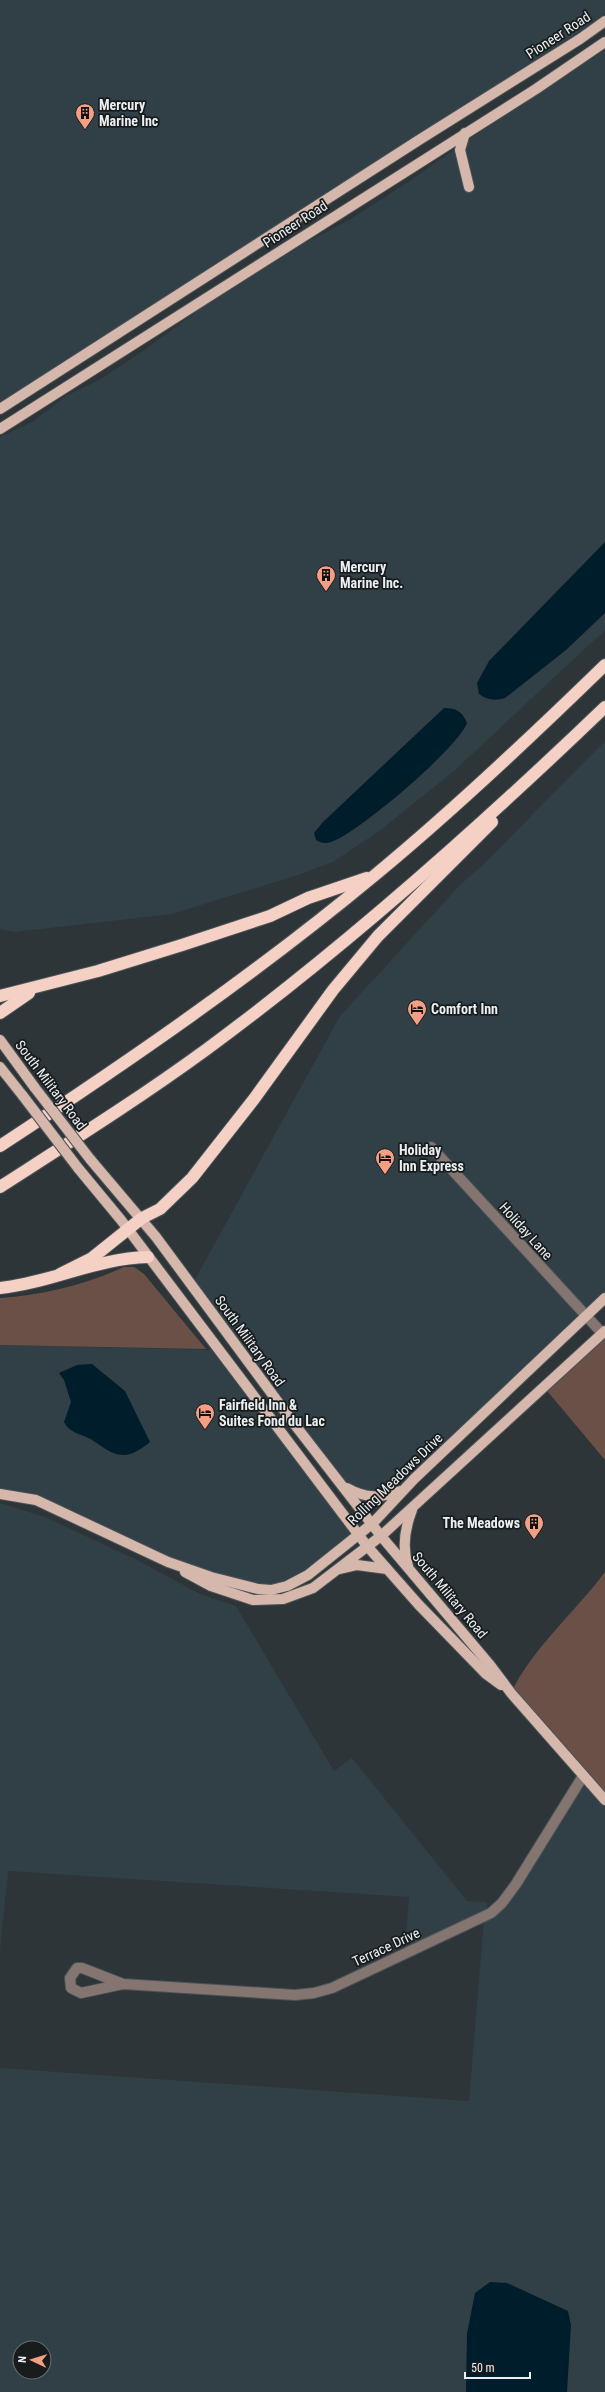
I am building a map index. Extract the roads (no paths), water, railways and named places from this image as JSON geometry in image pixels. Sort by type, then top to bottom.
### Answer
[{"type":"highway","points":[[0,1146],[187,1020],[262,965],[376,875],[516,752],[605,665]]},
{"type":"highway","points":[[0,1187],[131,1102],[213,1044],[395,899],[534,776],[605,707]]},
{"type":"highway","points":[[0,1288],[38,1282],[60,1274],[92,1258],[142,1218],[160,1209],[192,1178],[254,1099],[333,990],[368,948],[481,834],[534,776]]},
{"type":"highway","points":[[0,996],[42,986],[204,938],[270,916],[308,898],[376,875]]},
{"type":"highway","points":[[0,1013],[15,1001],[42,986]]},
{"type":"highway","points":[[60,1274],[123,1259],[148,1257]]},
{"type":"main road","name":"Pioneer Road","points":[[0,409],[406,148],[580,39],[605,21]]},
{"type":"main road","name":"Pioneer Road","points":[[0,430],[536,89],[605,42]]},
{"type":"main road","points":[[465,133],[460,144],[460,153],[469,187]]},
{"type":"main road","name":"South Military Road","points":[[0,1040],[90,1159],[142,1218],[295,1425],[373,1523],[381,1536],[490,1665],[510,1693],[605,1800]]},
{"type":"main road","name":"South Military Road","points":[[0,1067],[128,1230],[368,1546],[474,1661],[510,1693]]},
{"type":"main road","name":"Rolling Meadows Drive","points":[[168,1562],[243,1587],[271,1590],[287,1586],[308,1575],[373,1523],[406,1488],[584,1316],[605,1298]]},
{"type":"main road","name":"Rolling Meadows Drive","points":[[0,1494],[36,1500],[168,1562],[211,1586],[244,1598],[262,1601],[283,1599],[313,1588],[381,1536],[604,1332]]},
{"type":"main road","points":[[344,1486],[358,1494],[375,1497],[389,1495],[406,1488]]},
{"type":"main road","points":[[409,1568],[406,1560],[405,1537],[407,1522],[414,1506]]},
{"type":"main road","points":[[338,1569],[357,1565],[387,1568]]},
{"type":"street","name":"Holiday Lane","points":[[431,1148],[584,1316],[604,1332]]},
{"type":"street","name":"Terrace Drive","points":[[123,1984],[82,1968],[77,1968],[72,1972],[70,1983],[71,1988],[81,1994],[123,1984],[296,1995],[314,1993],[332,1988],[491,1913],[502,1903],[516,1884],[583,1776]]},
{"type":"water","points":[[605,542],[605,613],[566,650],[505,698],[491,699],[485,698],[479,694],[477,683],[489,661]]},
{"type":"water","points":[[444,708],[458,711],[467,723],[460,735],[446,751],[427,770],[362,824],[344,836],[331,842],[323,843],[316,840],[314,833],[323,822]]},
{"type":"water","points":[[92,1364],[125,1391],[150,1442],[141,1449],[127,1455],[120,1455],[108,1450],[66,1426],[64,1422],[71,1402],[64,1380],[59,1373],[77,1365]]},
{"type":"water","points":[[490,2282],[507,2283],[568,2311],[571,2325],[567,2392],[466,2392],[467,2334],[475,2293]]},
{"type":"place","name":"Mercury Marine Inc","points":[[85,130]]},
{"type":"place","name":"Mercury Marine Inc.","points":[[326,592]]},
{"type":"place","name":"Comfort Inn","points":[[417,1026]]},
{"type":"place","name":"Holiday Inn Express","points":[[385,1175]]},
{"type":"place","name":"Fairfield Inn & Suites Fond du Lac","points":[[205,1430]]},
{"type":"place","name":"The Meadows","points":[[534,1540]]}]
